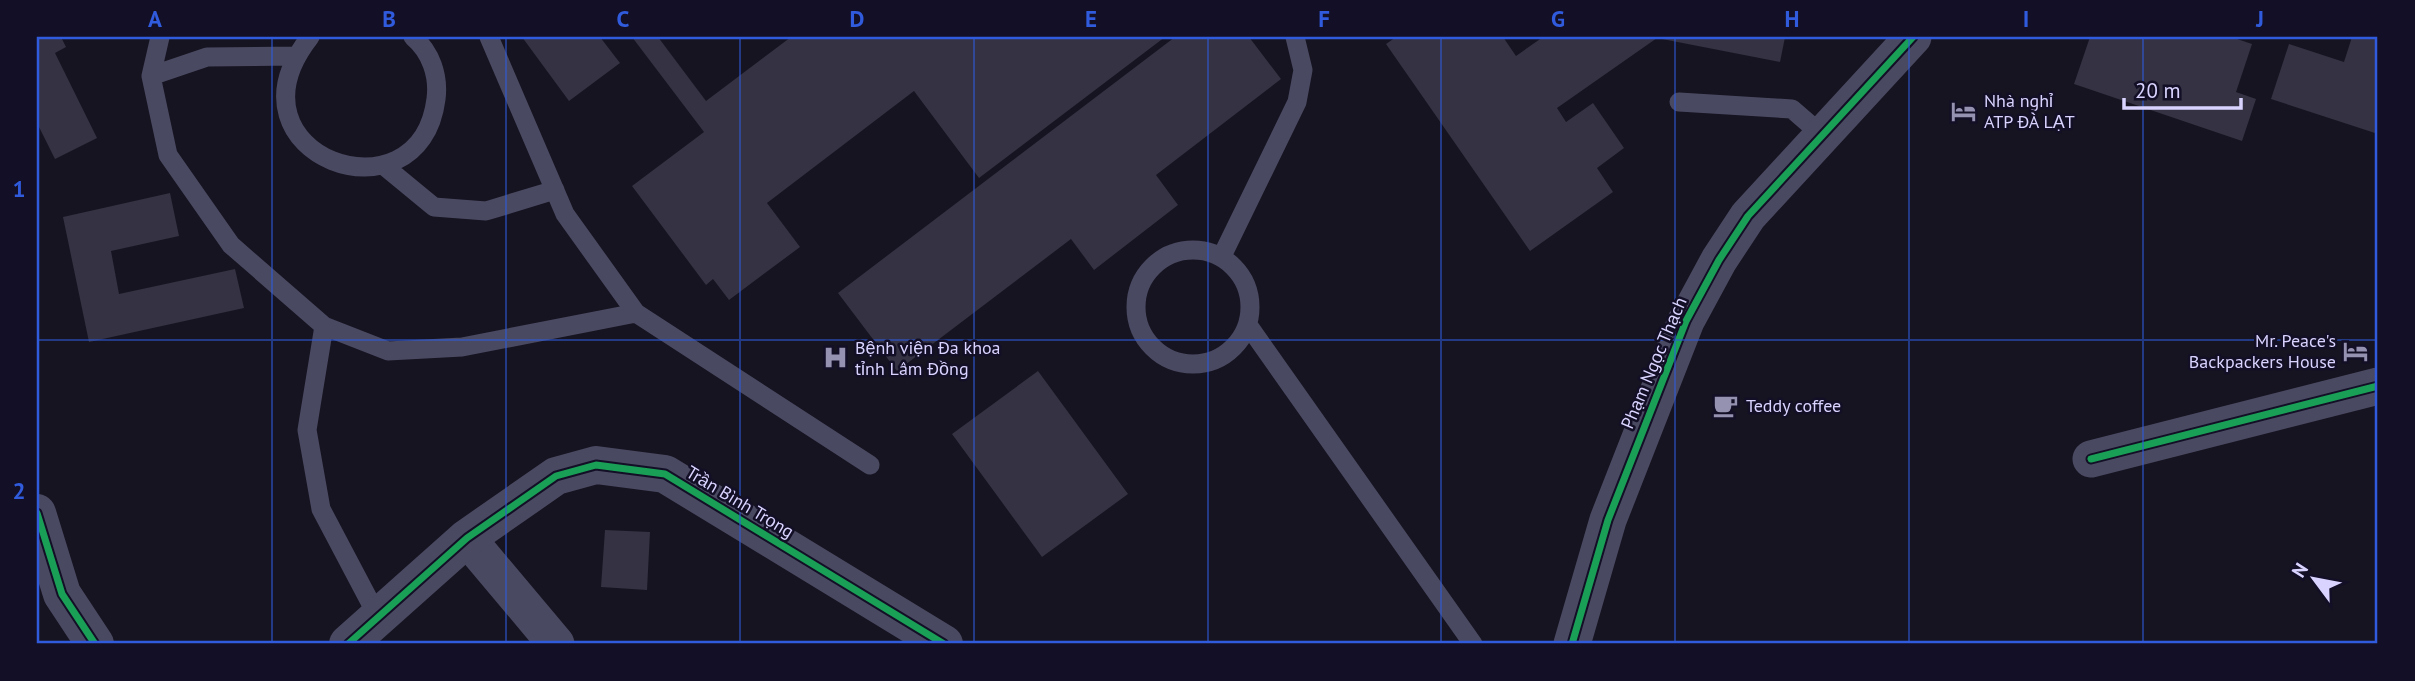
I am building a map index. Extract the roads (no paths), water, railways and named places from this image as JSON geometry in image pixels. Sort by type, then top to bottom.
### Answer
[{"type":"street","name":"Phạm Ngọc Thạch","points":[[1572,644],[1608,520],[1686,321],[1719,260],[1748,216],[1913,37]]},
{"type":"street","points":[[2091,459],[2378,386]]},
{"type":"street","name":"Trần Bình Trọng","points":[[348,644],[467,538],[556,476],[596,465],[664,474],[944,644]]},
{"type":"street","points":[[37,513],[62,594],[95,644]]},
{"type":"street","points":[[467,538],[556,644]]},
{"type":"lane","points":[[160,37],[151,76],[168,155],[231,245],[324,326],[388,351],[462,347],[636,313]]},
{"type":"lane","points":[[310,37],[295,55],[287,80],[286,106],[295,130],[311,149],[332,163],[357,168],[383,165],[406,154],[424,136],[435,113],[438,88],[433,64],[413,37]]},
{"type":"lane","points":[[489,37],[565,214],[636,313],[870,465]]},
{"type":"lane","points":[[1222,257],[1297,102],[1303,70],[1294,37]]},
{"type":"lane","points":[[151,76],[207,57],[295,55]]},
{"type":"lane","points":[[1679,102],[1792,108],[1822,135]]},
{"type":"lane","points":[[383,165],[434,207],[486,211],[555,190]]},
{"type":"lane","points":[[1184,250],[1204,250],[1222,257],[1237,269],[1247,286],[1251,305],[1248,324],[1239,341],[1226,354],[1192,365],[1174,361],[1158,352],[1146,338],[1138,322],[1136,304],[1140,286],[1150,269],[1166,257],[1184,250]]},
{"type":"lane","points":[[1248,324],[1473,644]]},
{"type":"lane","points":[[324,326],[307,430],[321,509],[379,619]]},
{"type":"place","name":"Nhà nghỉ ATP ĐÀ LẠT","points":[[1964,111]]},
{"type":"place","name":"Mr. Peace's Backpackers House","points":[[2356,351]]},
{"type":"place","name":"Bệnh viện Đa khoa tỉnh Lâm Đồng","points":[[835,358]]},
{"type":"place","name":"Teddy coffee","points":[[1726,406]]}]
